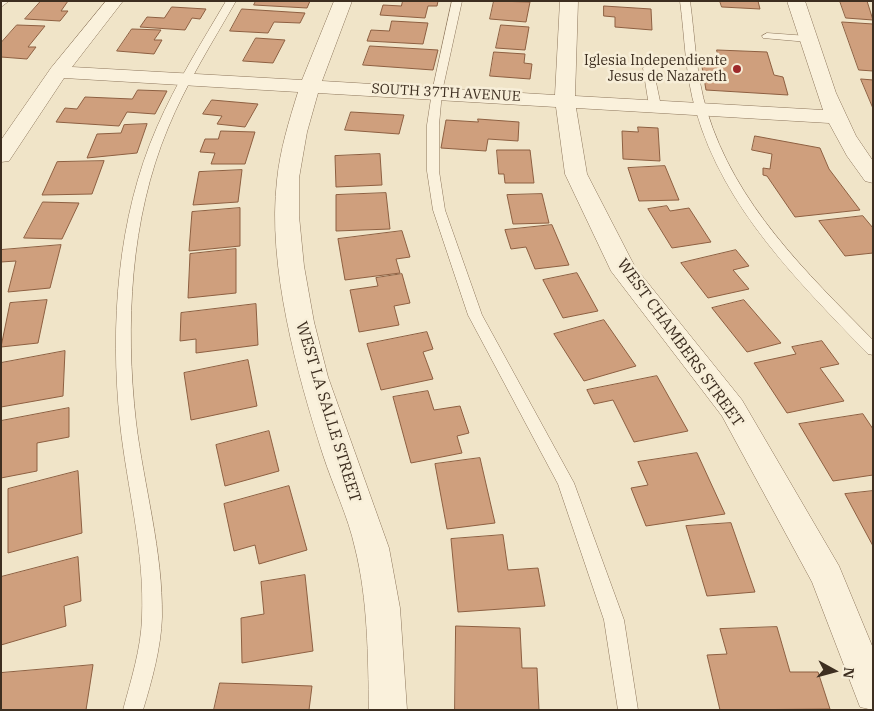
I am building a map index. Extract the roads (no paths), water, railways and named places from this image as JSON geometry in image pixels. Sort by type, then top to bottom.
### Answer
[{"type":"street","points":[[1,156],[58,72],[115,1]]},
{"type":"street","name":"WEST LA SALLE STREET","points":[[343,1],[309,85],[294,136],[288,180],[291,273],[299,320],[315,379],[372,548],[385,629],[388,710]]},
{"type":"street","name":"WEST CHAMBERS STREET","points":[[569,1],[565,100],[576,174],[624,271],[732,408],[827,576],[873,694]]},
{"type":"street","points":[[796,1],[834,117],[851,148],[873,176]]},
{"type":"street","name":"SOUTH 37TH AVENUE","points":[[58,72],[437,92],[834,117]]},
{"type":"lane","points":[[1,4],[4,1]]},
{"type":"lane","points":[[133,710],[142,679],[152,618],[147,557],[128,424],[123,374],[127,290],[133,231],[155,146],[186,78],[231,1]]},
{"type":"lane","points":[[457,1],[437,92],[433,125],[433,171],[439,210],[476,315],[566,484],[614,620],[628,710]]},
{"type":"lane","points":[[685,1],[701,109],[712,144],[738,195],[772,241],[873,350]]},
{"type":"lane","points":[[767,36],[808,39]]},
{"type":"lane","points":[[648,68],[654,106]]},
{"type":"place","name":"Iglesia Independiente Jesus de Nazareth","points":[[737,69]]}]
